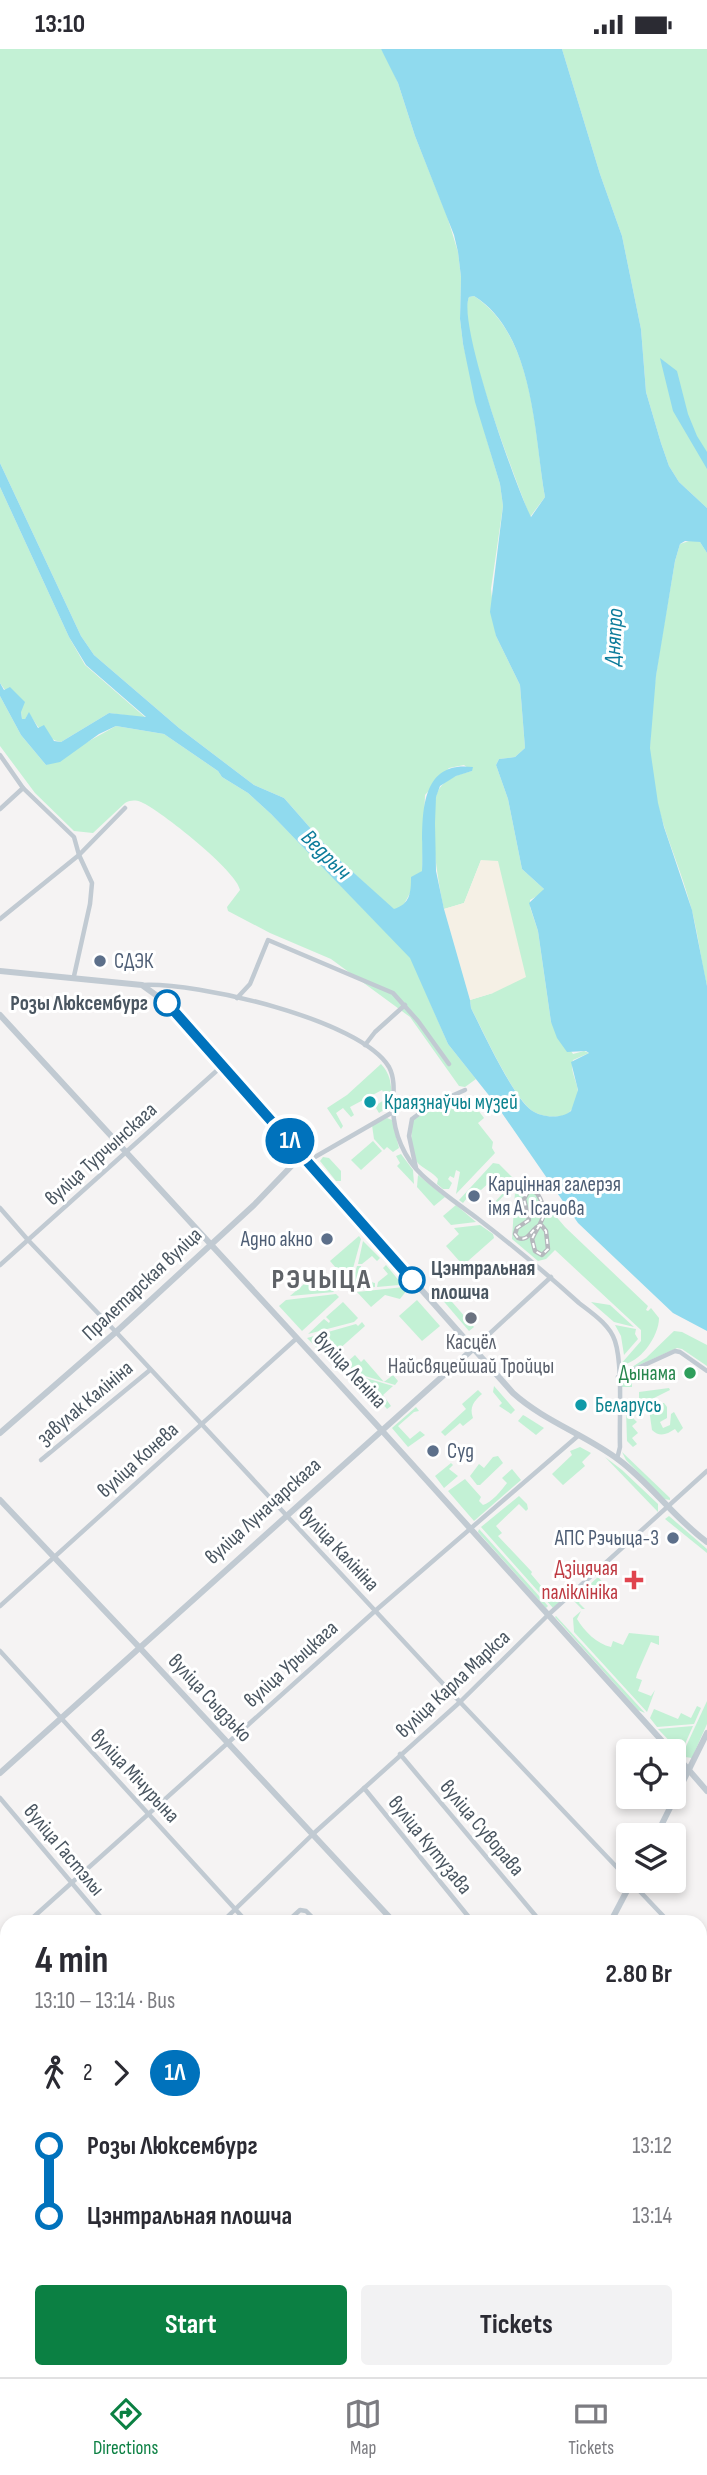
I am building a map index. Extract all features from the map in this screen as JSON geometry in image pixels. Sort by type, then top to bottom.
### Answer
[{"type":"street","points":[[0,755],[23,788],[74,837],[92,883],[74,977]]},
{"type":"street","points":[[0,809],[23,788]]},
{"type":"street","points":[[0,919],[79,855],[125,808]]},
{"type":"street","points":[[237,998],[250,984],[268,940],[393,993],[405,1005],[449,1065]]},
{"type":"street","points":[[0,971],[142,985],[160,984],[237,998],[316,1020],[376,1053],[390,1069],[393,1081],[393,1112],[404,1153],[416,1169],[551,1277],[609,1329],[616,1346],[618,1377],[620,1447],[617,1459]]},
{"type":"street","points":[[142,985],[167,1003],[521,1401],[617,1459],[690,1530],[707,1542]]},
{"type":"street","points":[[365,1045],[375,1032],[405,1005]]},
{"type":"street","name":"вуліца Леніна","points":[[0,1015],[381,1429],[661,1739]]},
{"type":"street","name":"вуліца Турчынскага","points":[[0,1265],[222,1066]]},
{"type":"street","points":[[416,1169],[409,1136],[412,1119],[431,1105],[465,1090]]},
{"type":"street","points":[[308,1161],[393,1112]]},
{"type":"street","name":"Пралетарская вуліца","points":[[0,1433],[116,1332],[254,1205],[302,1155]]},
{"type":"street","name":"вуліца Калініна","points":[[0,1208],[200,1425],[616,1865]]},
{"type":"street","name":"вуліца Луначарскага","points":[[0,1773],[551,1277]]},
{"type":"street","name":"вуліца Конева","points":[[0,1606],[297,1338]]},
{"type":"street","points":[[618,1377],[677,1351],[707,1371]]},
{"type":"street","name":"завулак Калініна","points":[[41,1460],[150,1370]]},
{"type":"street","name":"вуліца Урыцкага","points":[[36,1915],[375,1611],[579,1435]]},
{"type":"street","name":"вуліца Карла Маркса","points":[[230,1915],[313,1834],[460,1702],[548,1615],[707,1471]]},
{"type":"street","name":"вуліца Сыдзько","points":[[0,1500],[387,1915]]},
{"type":"street","name":"вуліца Мічурына","points":[[0,1651],[241,1915]]},
{"type":"street","points":[[663,1823],[707,1733]]},
{"type":"street","name":"вуліца Суворава","points":[[400,1754],[535,1915]]},
{"type":"street","name":"вуліца Леніна","points":[[686,1767],[707,1791]]},
{"type":"street","name":"вуліца Кутузава","points":[[364,1788],[467,1915]]},
{"type":"street","name":"вуліца Гастэлы","points":[[0,1798],[99,1915]]},
{"type":"street","points":[[614,1915],[625,1893]]},
{"type":"street","name":"вуліца Калініна","points":[[642,1893],[662,1915]]},
{"type":"street","points":[[295,1915],[300,1910],[310,1915]]},
{"type":"green space","points":[[0,49],[381,49],[388,60],[458,252],[463,344],[500,484],[503,506],[491,589],[496,636],[520,685],[525,748],[515,757],[499,759],[496,765],[508,799],[522,869],[544,889],[530,900],[530,907],[538,931],[551,1022],[573,1054],[584,1051],[589,1053],[573,1060],[578,1093],[574,1107],[566,1115],[541,1115],[526,1105],[517,1094],[471,1008],[470,1000],[493,993],[481,860],[464,903],[444,909],[436,865],[433,813],[435,799],[442,785],[449,779],[472,771],[464,765],[449,768],[425,795],[422,871],[403,906],[394,910],[334,855],[284,798],[254,785],[179,728],[94,655],[81,636],[0,463]]},
{"type":"green space","points":[[562,49],[707,49],[707,508],[679,482],[669,466],[661,443],[646,392],[641,329],[622,236]]},
{"type":"green space","points":[[474,296],[494,313],[509,335],[528,387],[545,497],[530,517],[489,405],[471,339],[467,313],[469,297]]},
{"type":"green space","points":[[0,487],[69,637],[85,665],[146,718],[109,713],[61,742],[46,735],[29,713],[22,719],[21,712],[0,683]]},
{"type":"green space","points":[[692,540],[700,542],[707,553],[707,986],[691,907],[654,789],[650,747],[656,677],[675,561],[680,544]]},
{"type":"green space","points":[[0,696],[21,735],[46,765],[116,726],[164,734],[248,793],[411,958],[448,1044],[476,1079],[465,1087],[459,1086],[410,1017],[331,959],[270,933],[228,911],[227,907],[240,890],[236,881],[197,842],[151,807],[139,801],[129,801],[93,833],[74,831],[35,793],[0,746]]},
{"type":"green space","points":[[381,1064],[389,1078],[392,1105],[379,1113],[376,1108],[378,1104],[387,1098],[382,1090],[350,1107],[354,1115],[351,1117],[343,1108],[336,1113],[343,1126],[341,1129],[327,1108],[347,1095]]},
{"type":"green space","points":[[459,1095],[472,1102],[484,1118],[478,1123],[493,1142],[495,1153],[456,1194],[460,1172],[456,1170],[454,1178],[450,1176],[448,1179],[452,1183],[449,1189],[443,1189],[437,1184],[438,1179],[416,1161],[411,1138],[413,1120],[432,1105]]},
{"type":"green space","points":[[387,1118],[392,1120],[399,1148],[393,1152],[387,1147],[384,1150],[374,1139],[372,1125]]},
{"type":"green space","points":[[373,1141],[382,1151],[361,1170],[351,1160]]},
{"type":"green space","points":[[401,1154],[413,1170],[414,1184],[397,1166],[400,1163],[396,1156]]},
{"type":"green space","points":[[323,1157],[329,1158],[341,1171],[341,1181],[336,1181],[320,1161]]},
{"type":"green space","points":[[493,1163],[499,1164],[522,1187],[532,1185],[545,1209],[548,1207],[565,1227],[648,1306],[646,1310],[651,1308],[659,1318],[652,1341],[635,1360],[620,1365],[641,1341],[641,1330],[555,1250],[546,1259],[538,1261],[512,1239],[515,1192],[507,1192],[494,1206],[504,1192],[504,1187],[499,1181],[492,1180],[481,1190],[475,1188],[463,1203],[459,1200]]},
{"type":"green space","points":[[418,1175],[445,1197],[434,1206],[417,1187]]},
{"type":"green space","points":[[456,1205],[476,1222],[451,1225],[443,1216]]},
{"type":"green space","points":[[480,1225],[493,1234],[494,1238],[468,1261],[461,1263],[446,1246],[459,1234],[454,1228]]},
{"type":"green space","points":[[359,1236],[361,1239],[349,1283],[330,1261]]},
{"type":"green space","points":[[363,1241],[380,1258],[377,1261],[372,1256],[358,1264]]},
{"type":"green space","points":[[386,1265],[401,1283],[399,1285],[377,1287],[378,1282],[388,1274],[383,1268]]},
{"type":"green space","points":[[357,1266],[361,1266],[363,1275],[375,1283],[375,1287],[355,1290],[351,1286]]},
{"type":"green space","points":[[317,1273],[334,1292],[290,1296]]},
{"type":"green space","points":[[438,1286],[474,1327],[469,1331],[434,1290]]},
{"type":"green space","points":[[404,1287],[407,1290],[400,1299],[385,1295],[371,1307],[357,1292]]},
{"type":"green space","points":[[336,1294],[339,1297],[302,1331],[279,1306],[286,1300]]},
{"type":"green space","points":[[417,1300],[440,1326],[422,1341],[399,1316]]},
{"type":"green space","points":[[343,1302],[358,1318],[354,1322],[308,1334],[324,1319],[329,1323],[326,1317]]},
{"type":"green space","points":[[591,1302],[610,1305],[634,1327],[614,1322]]},
{"type":"green space","points":[[362,1322],[365,1326],[328,1359],[307,1338],[356,1324],[358,1326]]},
{"type":"green space","points":[[615,1325],[636,1329],[638,1339],[624,1355],[621,1336]]},
{"type":"green space","points":[[674,1331],[682,1332],[707,1345],[707,1366],[677,1348],[626,1371],[646,1358]]},
{"type":"green space","points":[[355,1355],[361,1362],[364,1359],[384,1382],[355,1373],[346,1363]]},
{"type":"green space","points":[[648,1368],[647,1372],[632,1378],[632,1387],[622,1387],[621,1378]]},
{"type":"green space","points":[[393,1375],[398,1381],[395,1385],[384,1382]]},
{"type":"green space","points":[[359,1376],[393,1386],[383,1395],[391,1406],[387,1409]]},
{"type":"green space","points":[[494,1386],[515,1410],[511,1414],[499,1406],[502,1403],[493,1392]]},
{"type":"green space","points":[[478,1390],[482,1394],[473,1405],[473,1418],[463,1426],[460,1423],[445,1436],[441,1432],[466,1409],[462,1404]]},
{"type":"green space","points":[[670,1390],[646,1402],[633,1404],[633,1401],[639,1401],[639,1392]]},
{"type":"green space","points":[[660,1403],[667,1407],[667,1418],[660,1422],[663,1428],[670,1425],[671,1414],[674,1412],[683,1428],[678,1433],[675,1429],[661,1435],[652,1430],[649,1409]]},
{"type":"green space","points":[[416,1407],[419,1411],[398,1426],[410,1439],[420,1431],[425,1435],[408,1447],[392,1428]]},
{"type":"green space","points":[[626,1409],[637,1409],[630,1415],[637,1422],[632,1426],[638,1433],[632,1438],[637,1444],[633,1447],[627,1441]]},
{"type":"green space","points":[[523,1415],[544,1428],[536,1435],[518,1421]]},
{"type":"green space","points":[[580,1447],[591,1453],[582,1462],[585,1466],[563,1485],[552,1474],[572,1455],[570,1451]]},
{"type":"green space","points":[[622,1452],[670,1500],[664,1499],[626,1460]]},
{"type":"green space","points":[[498,1456],[503,1463],[477,1485],[470,1476],[479,1464],[484,1468],[493,1457]]},
{"type":"green space","points":[[605,1457],[658,1504],[658,1512]]},
{"type":"green space","points":[[451,1463],[453,1465],[449,1469],[458,1476],[444,1488],[435,1476]]},
{"type":"green space","points":[[512,1469],[521,1480],[474,1521],[448,1491],[465,1479],[481,1497],[479,1501],[483,1505],[486,1504],[507,1483],[502,1478]]},
{"type":"green space","points":[[519,1496],[528,1509],[526,1511],[519,1504],[496,1526],[502,1533],[498,1536],[532,1572],[542,1587],[547,1589],[551,1586],[559,1594],[570,1583],[572,1590],[553,1608],[481,1527]]},
{"type":"green space","points":[[669,1516],[707,1549],[707,1553],[665,1519]]},
{"type":"green space","points":[[479,1529],[548,1606],[546,1608],[478,1532]]},
{"type":"green space","points":[[598,1577],[607,1590],[601,1583],[581,1600],[579,1603],[585,1609],[582,1609],[573,1600]]},
{"type":"green space","points":[[581,1611],[577,1619],[580,1624],[591,1636],[611,1647],[613,1641],[623,1645],[629,1633],[659,1636],[659,1645],[651,1642],[636,1678],[642,1680],[638,1691],[651,1696],[655,1690],[647,1712],[574,1632],[573,1618]]},
{"type":"green space","points":[[556,1616],[645,1713],[638,1710]]},
{"type":"green space","points":[[707,1701],[707,1724],[692,1758],[686,1757],[686,1746]]},
{"type":"green space","points":[[697,1706],[701,1708],[694,1724],[657,1727],[650,1718],[654,1709],[678,1719],[681,1713],[691,1718]]},
{"type":"green space","points":[[693,1726],[686,1742],[686,1739],[668,1739],[658,1729]]},
{"type":"sand","points":[[481,860],[498,861],[526,977],[493,993],[470,1000],[444,909],[464,903]]},
{"type":"water","points":[[381,49],[562,49],[622,236],[641,329],[646,392],[661,443],[669,466],[679,482],[707,508],[707,553],[700,542],[685,541],[680,544],[675,561],[656,676],[650,748],[658,803],[692,910],[707,986],[707,1331],[673,1313],[578,1223],[495,1103],[448,1044],[410,958],[248,793],[164,734],[116,726],[99,734],[60,762],[46,765],[21,735],[0,696],[0,683],[4,690],[10,687],[25,702],[21,712],[22,719],[25,719],[29,712],[38,728],[44,725],[54,741],[61,742],[109,713],[146,717],[86,665],[69,637],[0,487],[0,463],[81,636],[94,655],[179,728],[254,785],[284,798],[334,855],[394,909],[408,897],[411,877],[422,871],[423,818],[425,801],[431,786],[440,774],[453,768],[473,767],[472,771],[456,776],[440,786],[436,797],[435,823],[436,871],[471,1008],[498,1062],[523,1102],[535,1113],[546,1116],[562,1115],[571,1111],[578,1090],[571,1062],[589,1053],[567,1052],[557,1038],[551,1022],[538,931],[529,903],[544,889],[522,869],[508,799],[496,765],[499,759],[515,757],[525,748],[520,685],[496,636],[490,612],[503,506],[500,484],[475,402],[463,344],[460,319],[461,277],[454,235],[415,136],[398,83]],"holes":[[[474,296],[494,313],[509,334],[520,359],[534,415],[545,497],[531,517],[513,474],[479,370],[468,313],[469,297]]]},
{"type":"water","points":[[660,358],[677,371],[688,414],[707,452],[707,469],[673,411]]},
{"type":"railway","points":[[542,1226],[540,1225],[537,1227],[527,1237],[522,1239],[515,1234],[517,1228],[529,1220],[524,1199],[529,1190],[537,1193],[543,1207],[543,1217],[541,1222],[539,1227],[532,1239],[535,1251],[542,1255],[548,1249],[546,1231],[542,1226]]},
{"type":"bus line","name":"1Л","points":[[167,1003],[412,1280]]},
{"type":"place","name":"СДЭК","points":[[100,961]]},
{"type":"place","name":"Розы Люксембург","points":[[167,1003]]},
{"type":"place","name":"Краязнаўчы музей","points":[[370,1102]]},
{"type":"place","name":"Карцінная галерэя імя А. Ісачова","points":[[474,1196]]},
{"type":"place","name":"Адно акно","points":[[327,1239]]},
{"type":"place","name":"Цэнтральная плошча","points":[[412,1280]]},
{"type":"place","name":"Касцёл Найсвяцейшай Тройцы","points":[[471,1318]]},
{"type":"place","name":"Дынама","points":[[690,1373]]},
{"type":"place","name":"Беларусь","points":[[581,1405]]},
{"type":"place","name":"Суд","points":[[433,1451]]},
{"type":"place","name":"АПС Рэчыца-3","points":[[673,1538]]},
{"type":"place","name":"Дзіцячая паліклініка","points":[[634,1580]]},
{"type":"district","name":"РЭЧЫЦА","points":[[322,1279]]},
{"type":"water label","name":"Дняпро","points":[[614,637]]},
{"type":"water label","name":"Ведрыч","points":[[326,855]]}]
